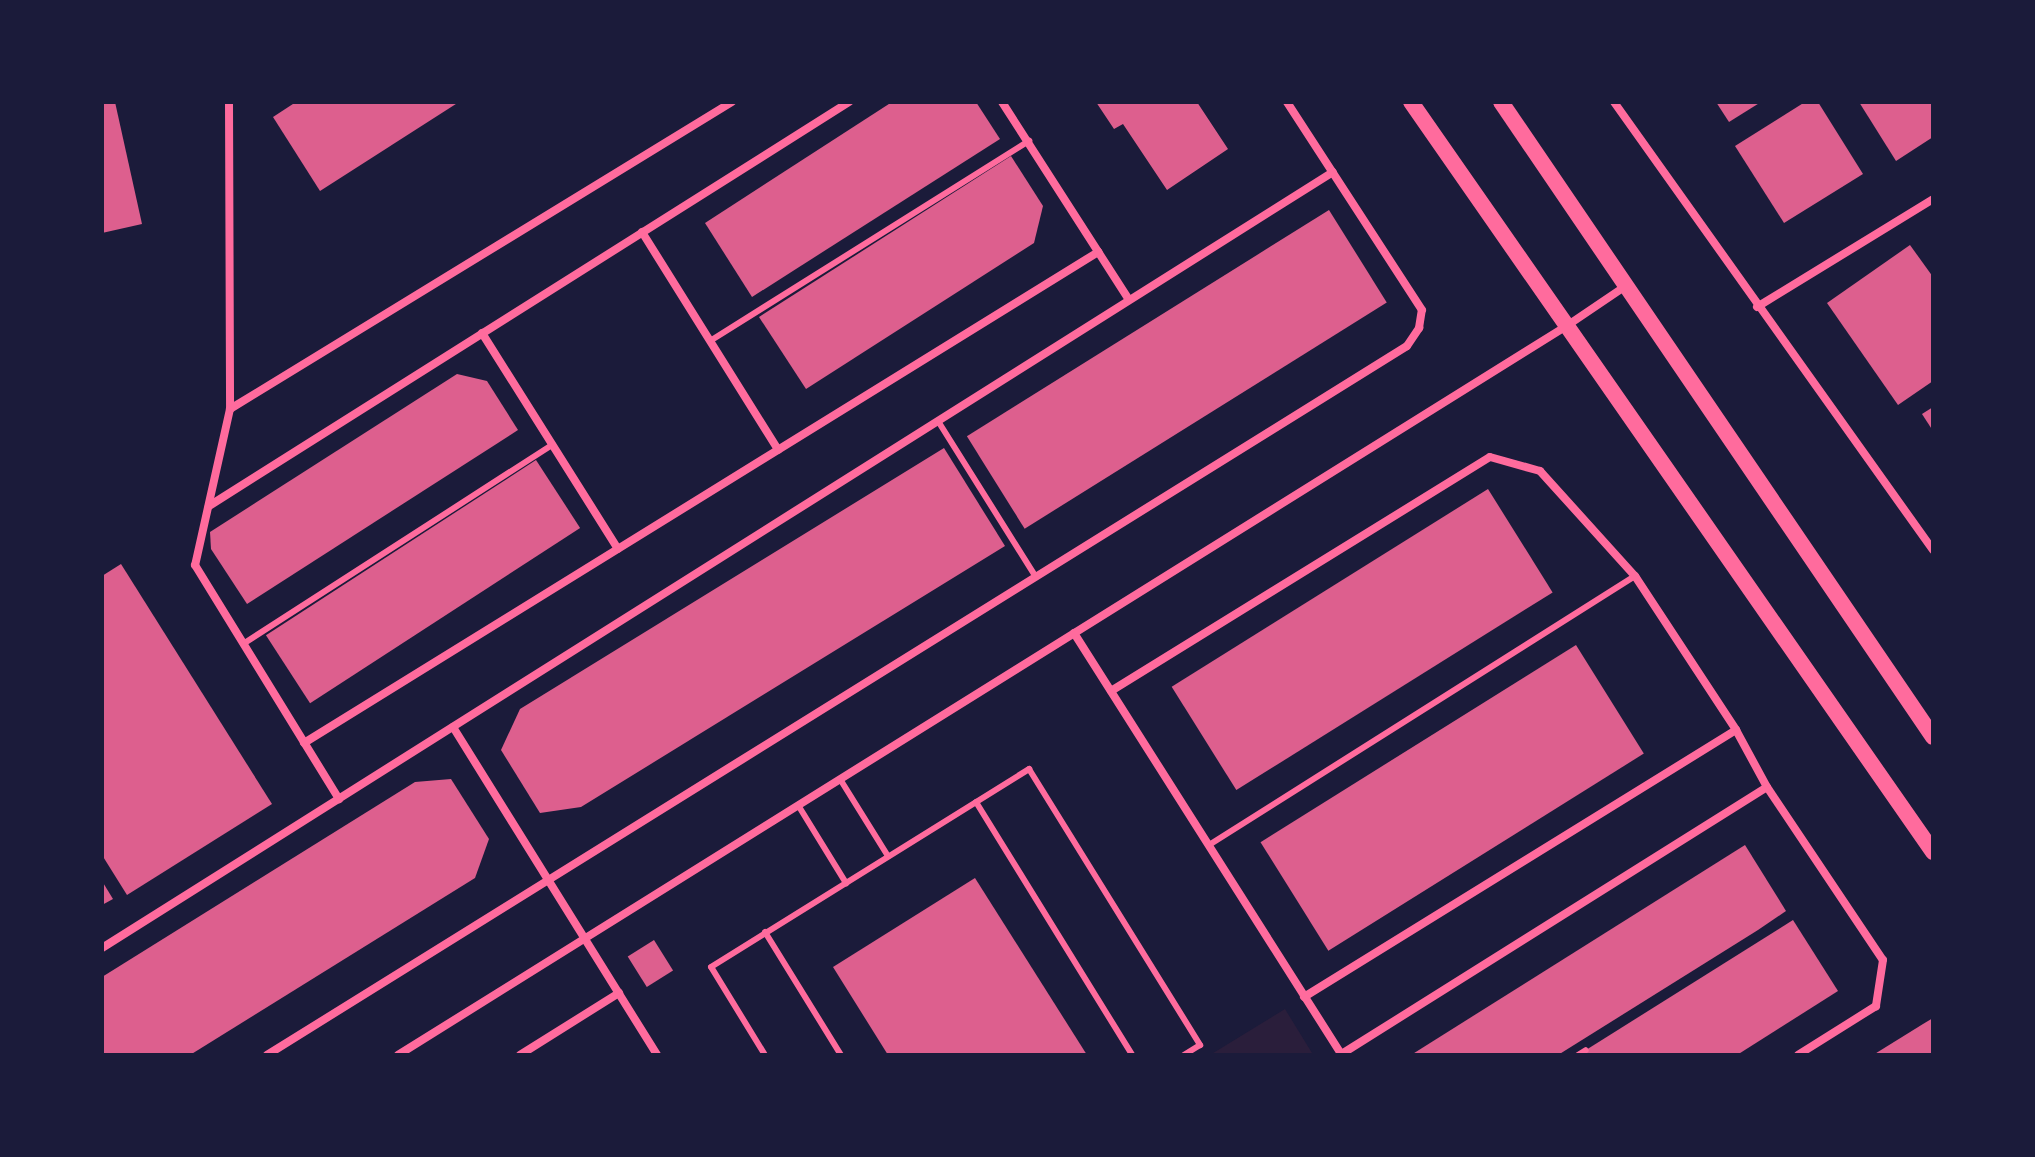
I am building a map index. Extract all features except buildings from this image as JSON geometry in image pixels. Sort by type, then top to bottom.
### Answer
[{"type":"main road","points":[[1411,102],[1933,852]]},
{"type":"main road","points":[[1501,102],[1628,284],[1933,737]]},
{"type":"street","points":[[229,102],[230,409],[195,565],[339,799]]},
{"type":"street","points":[[230,409],[732,102]]},
{"type":"street","points":[[209,506],[849,102]]},
{"type":"street","points":[[1002,102],[1129,300]]},
{"type":"street","points":[[267,1055],[1407,346],[1419,328],[1422,310],[1287,102]]},
{"type":"street","points":[[1614,102],[1757,307],[1933,550]]},
{"type":"street","points":[[102,948],[1333,172]]},
{"type":"street","points":[[1757,307],[1933,199]]},
{"type":"street","points":[[642,232],[778,450]]},
{"type":"street","points":[[304,743],[1098,252]]},
{"type":"street","points":[[398,1055],[1568,325],[1628,284]]},
{"type":"street","points":[[482,333],[618,549]]},
{"type":"street","points":[[1111,691],[1490,457],[1540,471],[1635,576],[1736,730],[1767,787],[1883,960],[1876,1006],[1798,1055]]},
{"type":"street","points":[[1074,633],[1341,1055],[1767,787]]},
{"type":"street","points":[[453,727],[657,1055]]},
{"type":"street","points":[[1304,997],[1736,730]]},
{"type":"street","points":[[520,1055],[619,993]]},
{"type":"lane","points":[[710,341],[1029,141]]},
{"type":"lane","points":[[938,421],[1036,577]]},
{"type":"lane","points":[[243,644],[552,445]]},
{"type":"lane","points":[[1209,845],[1635,576]]},
{"type":"lane","points":[[765,1055],[711,967],[1029,769],[1200,1045],[1184,1055]]},
{"type":"lane","points":[[840,779],[888,856]]},
{"type":"lane","points":[[976,802],[1132,1055]]},
{"type":"lane","points":[[798,805],[846,883]]},
{"type":"lane","points":[[765,932],[841,1055]]},
{"type":"lane","points":[[1578,1055],[1586,1050]]},
{"type":"shaded area","points":[[1285,1009],[1312,1053],[1309,1055],[1210,1055]]}]
